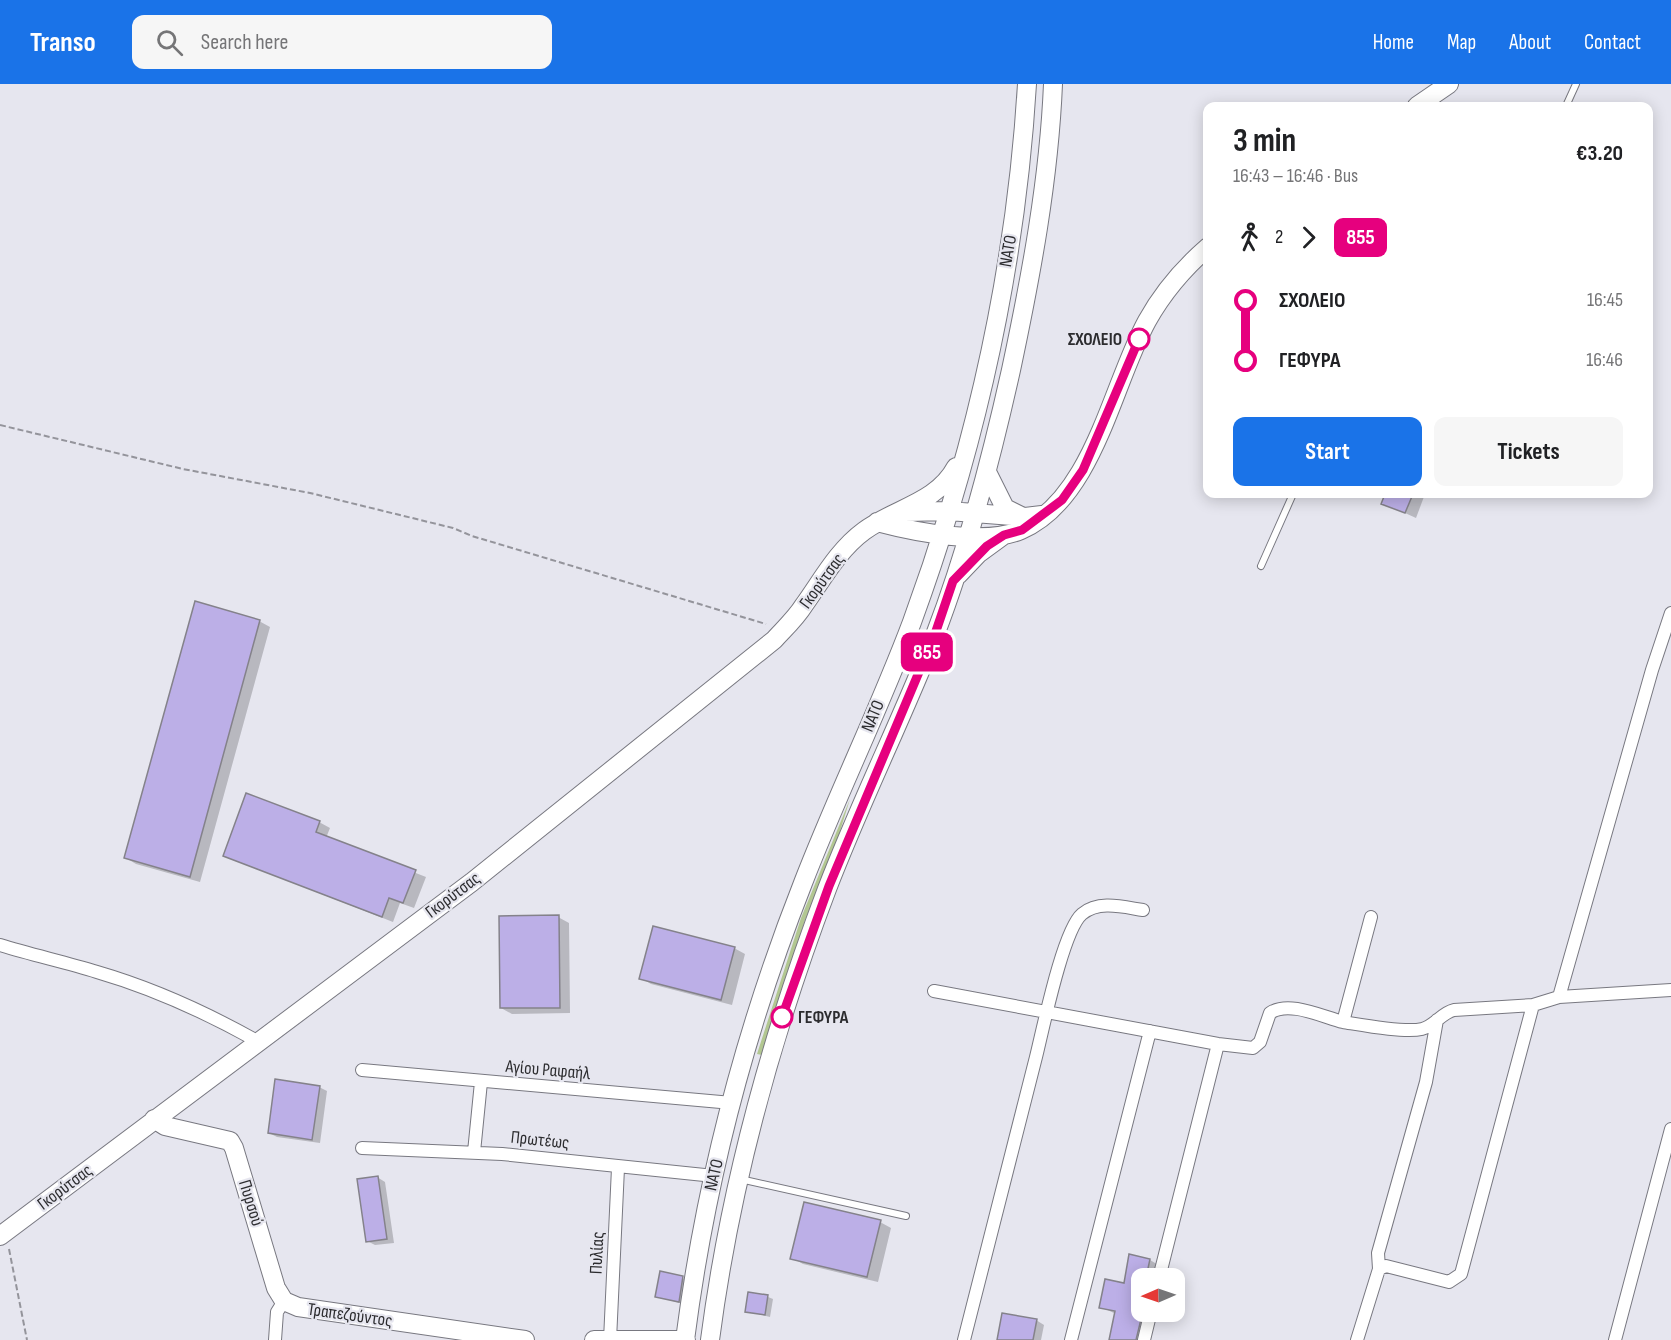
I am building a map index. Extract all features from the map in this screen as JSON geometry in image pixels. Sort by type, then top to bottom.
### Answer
[{"type":"main road","name":"ΝΑΤΟ","points":[[685,1340],[694,1267],[714,1176],[758,1010],[783,936],[911,624],[942,533],[970,439],[998,308],[1014,215],[1028,84]]},
{"type":"main road","name":"ΝΑΤΟ","points":[[710,1340],[717,1286],[739,1179],[782,1017],[829,886],[935,634],[987,472],[1023,314],[1040,216],[1053,84]]},
{"type":"main road","points":[[1423,102],[1449,84]]},
{"type":"main road","points":[[901,520],[942,533],[968,536],[1004,535],[1022,530],[1062,500],[1083,470],[1148,319],[1190,263],[1203,251]]},
{"type":"main road","points":[[901,520],[950,480],[970,439]]},
{"type":"main road","points":[[987,472],[1005,508],[1025,517]]},
{"type":"main road","points":[[901,520],[949,511],[1025,517],[1045,514]]},
{"type":"main road","points":[[901,520],[925,551],[929,572]]},
{"type":"main road","name":"Γκορύτσας","points":[[3,1234],[257,1041],[472,882],[766,647],[784,629],[851,542],[878,522],[901,520]]},
{"type":"main road","points":[[953,581],[978,554],[1004,535]]},
{"type":"main road","name":"Πυρσού","points":[[154,1119],[165,1126],[230,1141],[276,1288],[284,1301]]},
{"type":"main road","name":"Τραπεζούντος","points":[[284,1301],[298,1307],[525,1340]]},
{"type":"main road","points":[[594,1340],[685,1340]]},
{"type":"street","points":[[1559,998],[1652,670],[1671,613]]},
{"type":"street","points":[[964,1340],[1047,1012],[1072,928],[1080,915],[1095,907],[1110,905],[1143,910]]},
{"type":"street","points":[[1343,1022],[1371,917]]},
{"type":"street","points":[[0,945],[99,972],[224,1023],[257,1041]]},
{"type":"street","points":[[934,991],[1218,1044],[1256,1047],[1270,1013],[1281,1008],[1343,1022],[1424,1029],[1444,1012],[1454,1010],[1533,1005],[1559,998],[1671,990]]},
{"type":"street","points":[[1379,1269],[1386,1266],[1449,1282],[1456,1280],[1461,1274],[1533,1005]]},
{"type":"street","points":[[1357,1340],[1379,1269],[1378,1253],[1426,1082],[1437,1020]]},
{"type":"street","points":[[1071,1340],[1150,1031]]},
{"type":"street","points":[[1162,1268],[1218,1044]]},
{"type":"street","name":"Αγίου Ραφαήλ","points":[[362,1070],[732,1103]]},
{"type":"street","points":[[474,1152],[481,1082]]},
{"type":"street","points":[[1615,1340],[1620,1312],[1671,1129]]},
{"type":"street","name":"Πρωτέως","points":[[362,1148],[474,1152],[552,1158],[618,1168],[714,1176]]},
{"type":"street","name":"Πυλίας","points":[[610,1340],[618,1168]]},
{"type":"street","points":[[275,1340],[277,1312],[284,1301]]},
{"type":"street","points":[[1144,1340],[1148,1322]]},
{"type":"lane","points":[[1568,102],[1576,84]]},
{"type":"lane","points":[[1261,566],[1291,498]]},
{"type":"lane","points":[[739,1179],[906,1216]]},
{"type":"path","points":[[0,425],[183,469],[310,493],[453,528],[472,536],[784,629]]},
{"type":"path","points":[[3,1234],[27,1340]]},
{"type":"green space","points":[[850,799],[832,857],[805,920],[762,1055],[757,1054],[801,918]]},
{"type":"building","points":[[1383,498],[1411,498],[1405,513],[1381,504]]},
{"type":"building","points":[[195,601],[260,620],[190,877],[124,858]]},
{"type":"building","points":[[246,793],[320,821],[316,832],[416,870],[403,903],[389,898],[382,917],[223,856]]},
{"type":"building","points":[[559,915],[560,1008],[500,1008],[499,916]]},
{"type":"building","points":[[653,926],[735,947],[721,1000],[639,979]]},
{"type":"building","points":[[275,1079],[320,1086],[312,1140],[268,1133]]},
{"type":"building","points":[[378,1176],[387,1239],[366,1242],[357,1179]]},
{"type":"building","points":[[804,1202],[881,1220],[867,1277],[790,1259]]},
{"type":"building","points":[[1129,1254],[1150,1259],[1148,1268],[1131,1268],[1131,1322],[1140,1322],[1136,1340],[1109,1340],[1115,1311],[1099,1308],[1105,1279],[1124,1283]]},
{"type":"building","points":[[660,1271],[683,1276],[679,1302],[655,1297]]},
{"type":"building","points":[[748,1292],[768,1295],[765,1315],[745,1312]]},
{"type":"building","points":[[1002,1313],[1037,1319],[1033,1340],[997,1340]]},
{"type":"bus line","name":"855","points":[[782,1017],[829,886],[935,634],[953,581],[987,546],[1004,535],[1022,530],[1062,500],[1083,470],[1139,339]]},
{"type":"place","name":"ΣΧΟΛΕΙΟ","points":[[1139,339]]},
{"type":"place","name":"ΓΕΦΥΡΑ","points":[[782,1017]]}]
